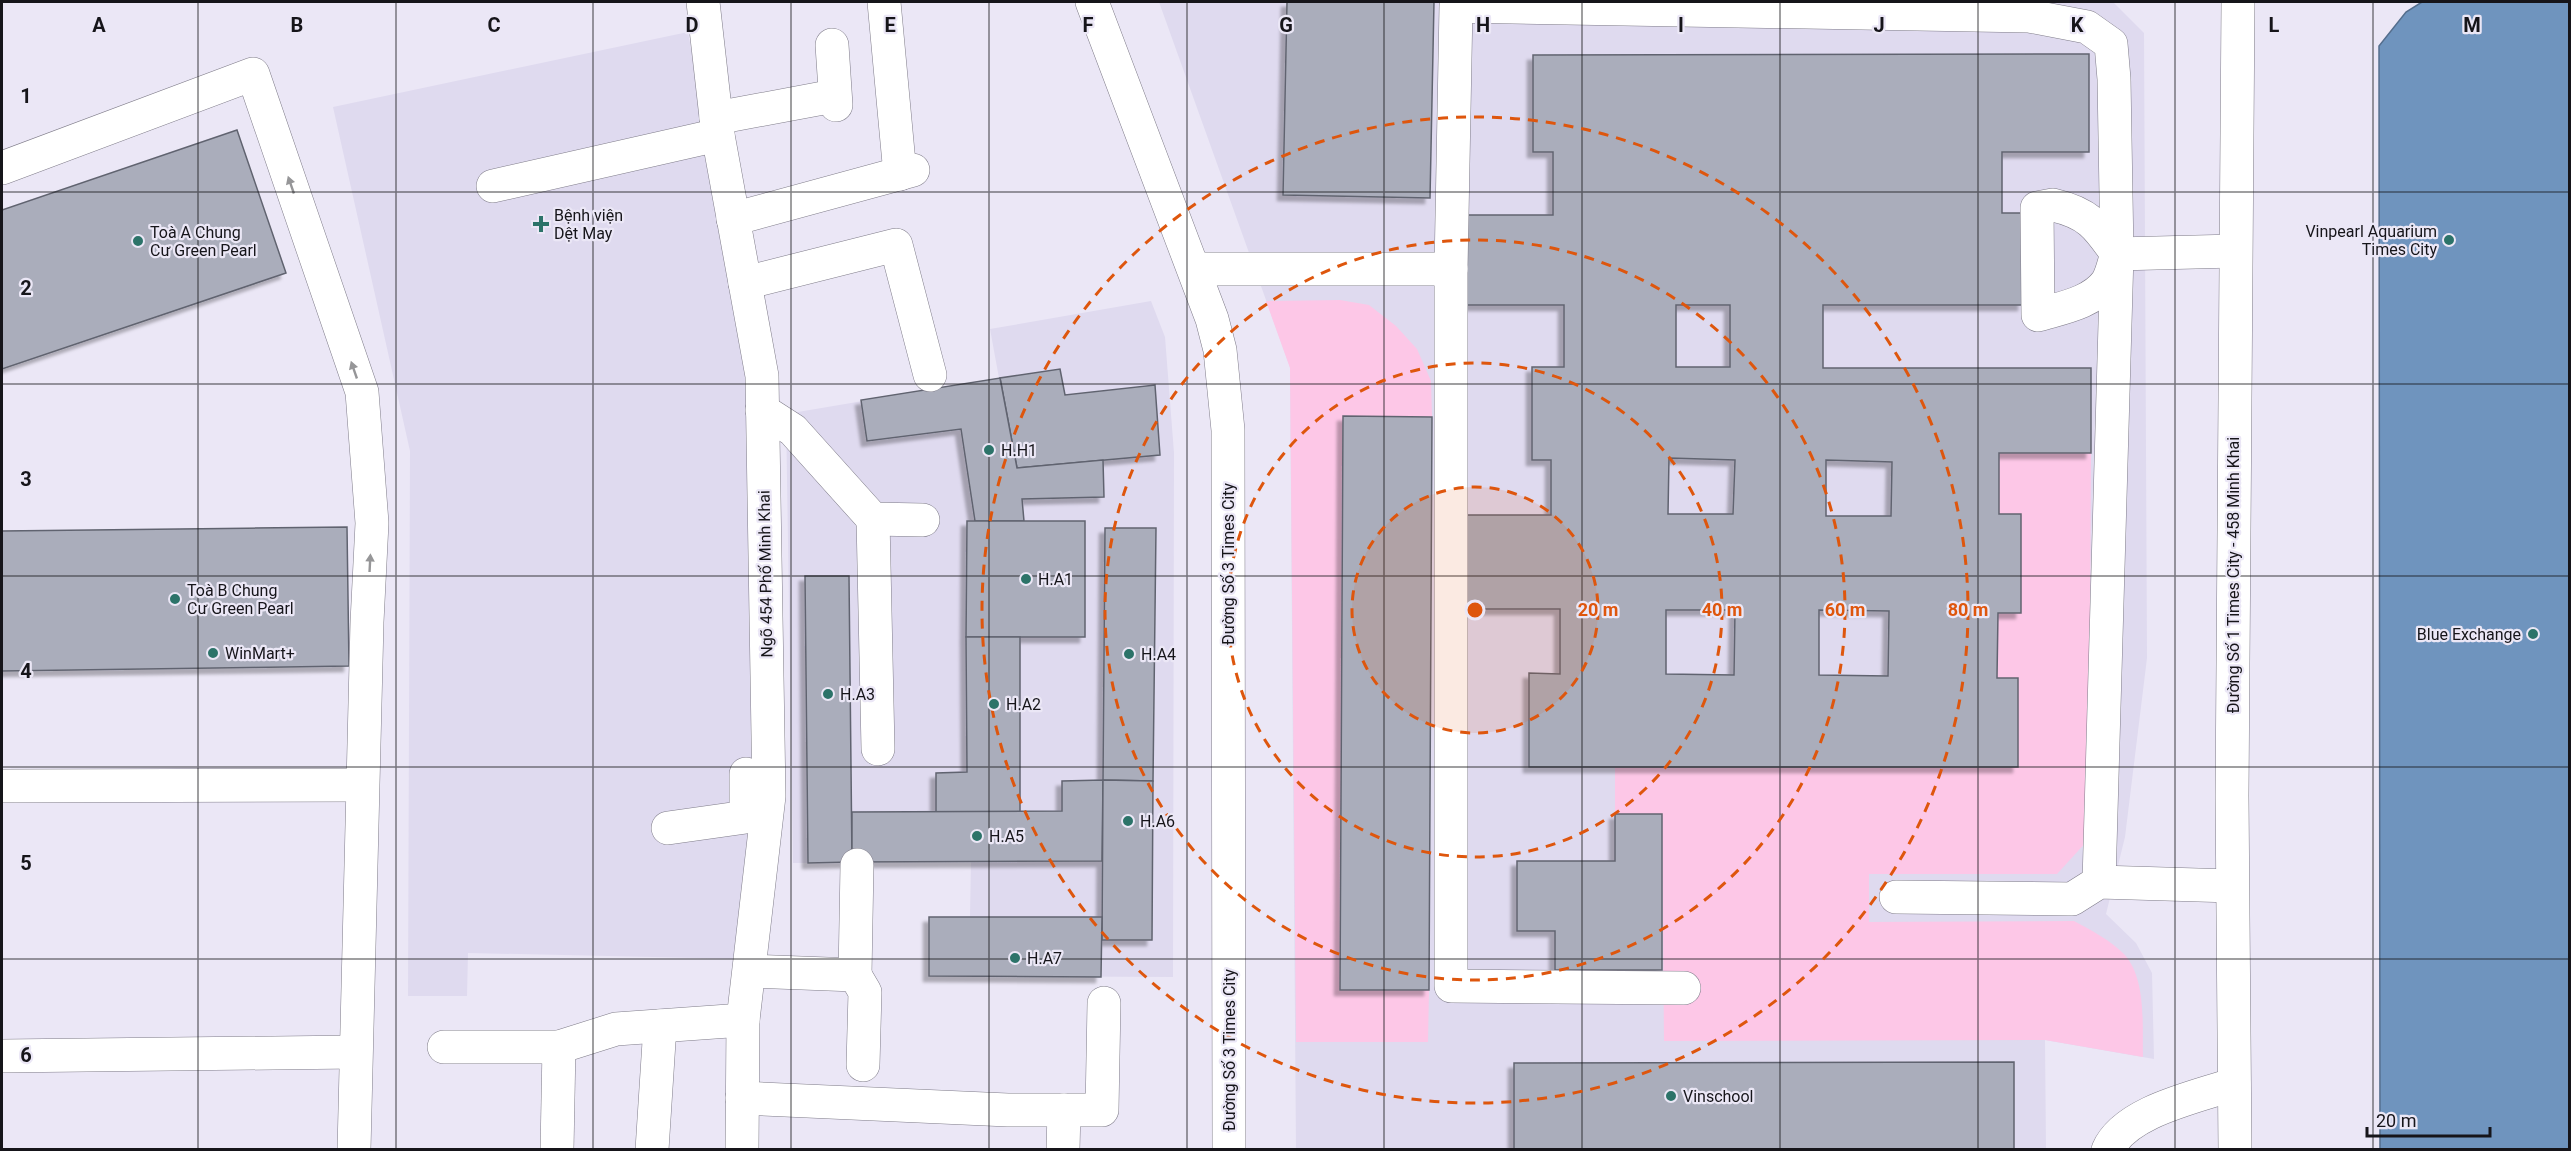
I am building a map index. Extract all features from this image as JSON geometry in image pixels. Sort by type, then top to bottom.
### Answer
[{"type":"street","name":"Ngõ 454 Phố Minh Khai","points":[[703,2],[717,127],[762,376],[769,796],[750,970],[742,1020],[742,1149]]},
{"type":"street","points":[[733,219],[906,172],[884,2]]},
{"type":"street","name":"Đường Số 3 Times City","points":[[1092,2],[1194,269],[1220,350],[1228,430],[1229,1149]]},
{"type":"street","name":"Đường Số 1 Times City - 458 Minh Khai","points":[[2235,1149],[2232,886],[2238,2]]},
{"type":"street","points":[[1684,988],[1451,986],[1451,269],[1456,6],[2029,16],[2087,27],[2111,44],[2115,79],[2117,254],[2099,882]]},
{"type":"street","points":[[493,186],[717,127],[835,101],[832,45]]},
{"type":"street","points":[[2,168],[253,74],[362,392],[372,523],[362,785],[354,1149]]},
{"type":"street","points":[[745,284],[896,245],[930,375]]},
{"type":"street","points":[[2117,254],[2235,251]]},
{"type":"street","points":[[1194,269],[1451,269]]},
{"type":"street","points":[[668,828],[746,817],[746,402],[762,376]]},
{"type":"street","points":[[762,410],[793,430],[873,519],[878,749]]},
{"type":"street","points":[[873,519],[923,520]]},
{"type":"street","points":[[2,786],[362,785]]},
{"type":"street","points":[[857,865],[855,975],[865,992],[863,1065]]},
{"type":"street","points":[[1896,897],[2072,899],[2099,882],[2232,886]]},
{"type":"street","points":[[750,970],[855,975]]},
{"type":"street","points":[[742,1098],[1008,1110],[1102,1110],[1104,1003]]},
{"type":"street","points":[[444,1047],[559,1047],[616,1029],[742,1020]]},
{"type":"street","points":[[652,1149],[660,1026]]},
{"type":"street","points":[[557,1149],[559,1047]]},
{"type":"street","points":[[2,1056],[355,1053]]},
{"type":"street","points":[[2108,1149],[2125,1126],[2165,1107],[2234,1084]]},
{"type":"street","points":[[1063,1149],[1064,1110]]},
{"type":"shaded area","points":[[1159,2],[2113,2],[2144,33],[2147,658],[2125,837],[2106,914],[2136,943],[2152,973],[2154,1059],[2045,1040],[2046,1149],[1296,1149],[1290,367]]},
{"type":"shaded area","points":[[688,32],[755,403],[756,792],[743,959],[468,953],[467,996],[408,996],[410,451],[333,107]]},
{"type":"shaded area","points":[[1340,300],[1369,305],[1396,326],[1417,349],[1431,381],[1432,417],[1343,416],[1340,989],[1429,990],[1428,1042],[1296,1042],[1290,368],[1266,301]]},
{"type":"shaded area","points":[[1151,301],[1165,337],[1174,453],[1173,977],[929,976],[929,917],[970,916],[971,861],[793,863],[786,414],[999,378],[990,329]]},
{"type":"shaded area","points":[[1999,453],[2091,453],[2089,839],[2057,874],[1869,874],[1869,922],[2074,921],[2113,944],[2131,964],[2137,976],[2142,1003],[2143,1057],[2045,1040],[1664,1041],[1662,814],[1615,814],[1615,767],[2017,767],[2018,678],[1997,678],[1998,613],[2021,612],[2021,514],[1999,514]]},
{"type":"water","points":[[2422,2],[2569,2],[2569,1149],[2380,1149],[2379,46],[2406,12]]},
{"type":"building","points":[[1287,2],[1434,2],[1430,198],[1283,195]]},
{"type":"building","points":[[2089,54],[2089,152],[2002,152],[2002,213],[2023,213],[2023,305],[1823,305],[1823,368],[2091,368],[2091,453],[1999,453],[1999,514],[2021,514],[2021,613],[1998,613],[1997,678],[2018,678],[2018,767],[1529,767],[1529,673],[1560,674],[1560,609],[1464,609],[1464,515],[1551,515],[1551,460],[1532,460],[1532,367],[1564,367],[1564,305],[1465,305],[1465,215],[1553,215],[1553,152],[1533,152],[1533,55]],"holes":[[[1676,305],[1730,305],[1730,367],[1676,367]],[[1669,458],[1735,460],[1733,514],[1668,514]],[[1826,460],[1892,462],[1891,516],[1826,516]],[[1666,610],[1735,610],[1734,675],[1666,674]],[[1819,610],[1889,611],[1888,676],[1819,675]]]},
{"type":"building","name":"Toà A Chung Cư Green Pearl","points":[[237,130],[286,273],[2,369],[2,210]]},
{"type":"building","points":[[1060,369],[1065,395],[1155,385],[1160,455],[1017,468],[1000,378]]},
{"type":"building","name":"H.H1","points":[[1000,378],[1017,468],[1103,460],[1104,497],[1022,499],[1024,521],[975,521],[961,429],[867,441],[861,400]]},
{"type":"building","points":[[1343,416],[1432,417],[1429,990],[1340,990]]},
{"type":"building","name":"H.A1","points":[[967,521],[1085,521],[1085,637],[966,637]]},
{"type":"building","name":"Toà B Chung Cư Green Pearl","points":[[347,527],[349,666],[2,671],[2,531]]},
{"type":"building","name":"H.A4","points":[[1105,528],[1156,528],[1153,781],[1103,780]]},
{"type":"building","name":"H.A3","points":[[805,576],[849,576],[852,862],[808,863]]},
{"type":"building","name":"H.A2","points":[[966,637],[1020,637],[1020,812],[936,812],[936,773],[967,772]]},
{"type":"building","name":"H.A5","points":[[1103,780],[1102,861],[852,862],[852,812],[1062,811],[1062,781]]},
{"type":"building","name":"H.A6","points":[[1103,780],[1153,781],[1152,940],[1102,940]]},
{"type":"building","points":[[1615,814],[1662,814],[1662,970],[1555,970],[1555,931],[1517,931],[1517,861],[1615,861]]},
{"type":"building","name":"H.A7","points":[[929,917],[1102,917],[1101,977],[929,976]]},
{"type":"building","points":[[2014,1062],[2014,1150],[1514,1150],[1514,1063]]},
{"type":"place","name":"Bệnh viện Dệt May","points":[[541,224]]},
{"type":"place","name":"Vinpearl Aquarium Times City","points":[[2449,240]]},
{"type":"place","name":"Toà A Chung Cư Green Pearl","points":[[138,241]]},
{"type":"place","name":"H.H1","points":[[989,450]]},
{"type":"place","name":"H.A1","points":[[1026,579]]},
{"type":"place","name":"Toà B Chung Cư Green Pearl","points":[[175,599]]},
{"type":"place","name":"Blue Exchange","points":[[2533,634]]},
{"type":"place","name":"WinMart+","points":[[213,653]]},
{"type":"place","name":"H.A4","points":[[1129,654]]},
{"type":"place","name":"H.A3","points":[[828,694]]},
{"type":"place","name":"H.A2","points":[[994,704]]},
{"type":"place","name":"H.A6","points":[[1128,821]]},
{"type":"place","name":"H.A5","points":[[977,836]]},
{"type":"place","name":"H.A7","points":[[1015,958]]},
{"type":"place","name":"Vinschool","points":[[1671,1096]]}]
